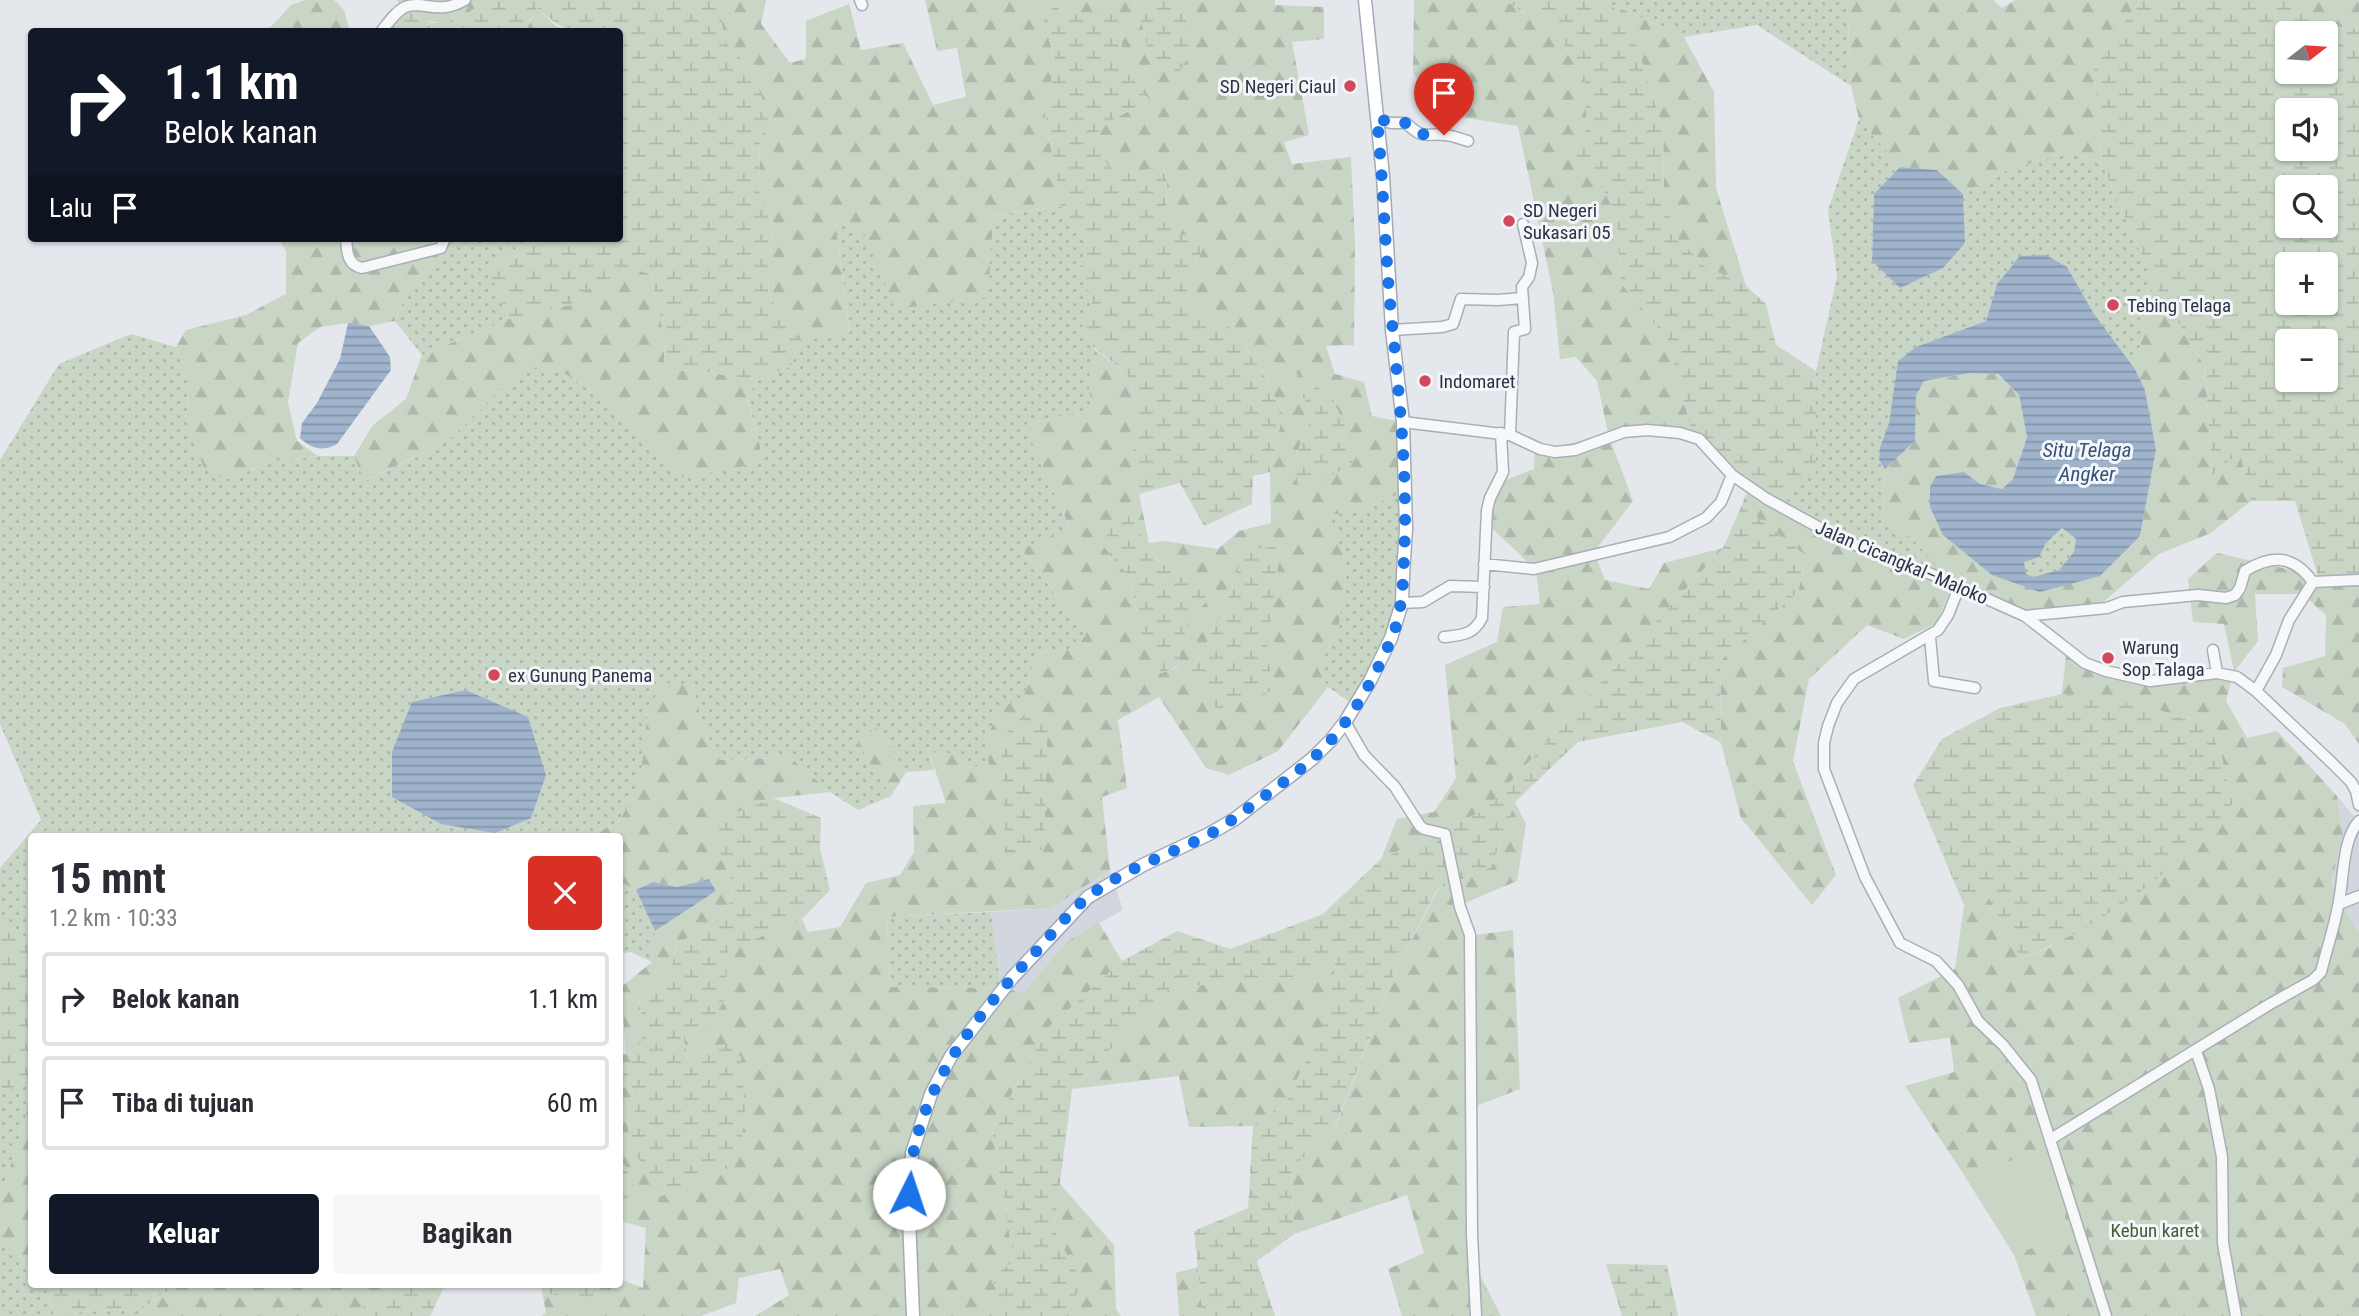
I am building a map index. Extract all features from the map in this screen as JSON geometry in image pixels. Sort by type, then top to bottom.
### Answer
[{"type":"main road","points":[[913,1316],[909,1217],[912,1153],[931,1094],[967,1033],[1012,978],[1088,897],[1235,819],[1312,759],[1345,722],[1370,681],[1391,638],[1402,603],[1406,528],[1403,422],[1392,330],[1383,176],[1365,0]]},
{"type":"street","points":[[385,28],[404,7],[416,2],[442,8],[453,7],[465,0]]},
{"type":"street","points":[[1377,118],[1391,123],[1406,123],[1427,137],[1444,135],[1468,141]]},
{"type":"street","points":[[1444,637],[1468,635],[1477,628],[1482,618],[1487,510],[1503,472],[1514,332],[1525,330],[1522,286],[1529,277],[1532,263],[1523,224]]},
{"type":"street","points":[[347,242],[350,260],[356,267],[362,268],[428,253],[441,248],[443,242]]},
{"type":"street","points":[[1392,330],[1453,324],[1461,299],[1523,298]]},
{"type":"street","name":"Jalan Cicangkal–Maloko","points":[[1403,422],[1505,434],[1540,449],[1555,452],[1575,450],[1624,432],[1647,430],[1679,433],[1699,439],[1732,475],[1767,499],[1840,539],[1931,574],[2025,616],[2075,656],[2106,671],[2150,681],[2217,673],[2237,677],[2256,691],[2351,782],[2359,804]]},
{"type":"street","points":[[1484,564],[1534,569],[1669,537],[1706,518],[1721,502],[1732,475]]},
{"type":"street","points":[[2025,616],[2198,595],[2226,598],[2235,595],[2241,588],[2245,571],[2259,563],[2277,559],[2293,562],[2313,582],[2359,580]]},
{"type":"street","points":[[2256,691],[2276,655],[2289,620],[2313,582]]},
{"type":"street","points":[[1402,603],[1423,602],[1450,586],[1484,587]]},
{"type":"street","points":[[1959,587],[1948,615],[1930,637],[1854,678],[1837,703],[1828,726],[1824,743],[1824,769],[1865,877],[1900,943],[1936,961],[1958,985],[1978,1021],[2003,1045],[2031,1080],[2106,1316]]},
{"type":"street","points":[[1930,637],[1934,681],[1975,688]]},
{"type":"street","points":[[2213,650],[2217,673]]},
{"type":"street","points":[[1345,722],[1364,755],[1395,787],[1420,826],[1424,830],[1445,834],[1460,908],[1470,935],[1472,1234],[1476,1316]]},
{"type":"street","points":[[2051,1139],[2270,1004],[2313,981],[2320,972],[2339,904],[2348,848],[2354,826],[2359,821]]},
{"type":"street","points":[[2339,904],[2359,896]]},
{"type":"street","points":[[2196,1051],[2208,1089],[2222,1157],[2223,1243],[2236,1316]]},
{"type":"shaded area","points":[[2337,796],[2359,822],[2359,934],[2331,884],[2343,834]]},
{"type":"shaded area","points":[[1110,870],[1123,910],[1067,941],[1023,993],[1001,988],[991,912],[1051,908]]},
{"type":"green space","points":[[305,0],[334,0],[344,10],[349,28],[270,28],[291,5]]},
{"type":"green space","points":[[397,0],[485,0],[458,21],[442,23],[416,16]]},
{"type":"green space","points":[[485,0],[729,0],[721,19],[726,43],[752,70],[771,123],[760,138],[759,191],[772,224],[768,294],[799,341],[791,366],[758,381],[708,372],[664,369],[665,339],[650,274],[631,268],[584,291],[570,305],[509,319],[488,268],[526,242],[623,242],[623,28],[565,28],[537,8],[527,28],[390,28],[400,6],[432,23],[458,21]]},
{"type":"green space","points":[[729,0],[766,0],[761,24],[790,63],[806,59],[806,21],[849,4],[861,50],[903,43],[933,105],[966,97],[957,48],[937,51],[925,0],[1032,0],[1042,15],[1055,61],[1045,112],[1061,206],[993,216],[988,297],[895,309],[867,236],[835,222],[850,333],[799,341],[768,294],[772,224],[759,191],[760,138],[752,70],[726,43],[720,19]]},
{"type":"green space","points":[[1032,0],[1052,0],[1062,13],[1094,13],[1109,3],[1122,21],[1121,64],[1153,104],[1136,107],[1100,127],[1094,143],[1112,171],[1142,171],[1162,164],[1167,181],[1166,211],[1177,234],[1196,236],[1203,248],[1186,285],[1193,310],[1234,329],[1263,373],[1283,413],[1270,472],[1253,476],[1252,504],[1204,526],[1180,483],[1139,494],[1131,455],[1143,426],[1127,374],[1086,341],[1082,324],[1093,301],[1079,268],[1089,246],[1061,206],[1045,112],[1055,60],[1042,15]]},
{"type":"green space","points":[[1052,0],[1132,0],[1142,24],[1151,62],[1192,51],[1182,0],[1275,0],[1275,5],[1324,7],[1324,39],[1292,42],[1309,135],[1284,142],[1292,164],[1351,157],[1355,243],[1354,345],[1326,346],[1335,374],[1364,382],[1372,416],[1402,422],[1401,493],[1358,511],[1330,515],[1347,567],[1339,625],[1318,669],[1328,687],[1278,751],[1229,775],[1206,768],[1159,697],[1118,720],[1127,788],[1102,797],[1110,870],[1051,908],[887,917],[890,987],[1001,988],[1023,993],[1067,941],[1099,923],[1122,961],[1047,1029],[992,1131],[1014,1261],[992,1277],[1004,1316],[755,1316],[789,1295],[780,1269],[739,1278],[736,1303],[701,1316],[542,1316],[546,1312],[542,1292],[573,1299],[581,1311],[594,1314],[596,1294],[591,1288],[623,1288],[623,1280],[643,1288],[646,1228],[623,1222],[623,1205],[633,1202],[631,1175],[623,1163],[623,1083],[632,1088],[635,1117],[726,1044],[688,1059],[682,1034],[725,999],[728,950],[802,919],[808,932],[840,927],[866,883],[900,875],[914,852],[913,806],[946,803],[929,752],[954,753],[967,768],[989,765],[986,742],[998,711],[1024,695],[1037,653],[1076,648],[1086,634],[1021,549],[1070,528],[1024,425],[1092,409],[1088,380],[1098,352],[1127,374],[1143,426],[1131,455],[1149,543],[1165,541],[1218,549],[1239,531],[1271,523],[1270,472],[1283,413],[1263,373],[1234,329],[1193,311],[1186,285],[1203,248],[1177,234],[1166,211],[1167,180],[1162,164],[1142,171],[1112,171],[1093,146],[1100,127],[1136,107],[1121,64],[1122,21],[1094,13],[1062,13]],"holes":[[[1287,368],[1353,464],[1294,460],[1313,415]],[[1130,514],[1142,538],[1149,543],[1156,560],[1197,575],[1177,668],[1161,673],[1142,639],[1130,578]],[[1280,545],[1267,651],[1274,690],[1190,674],[1225,608],[1244,551]]]},
{"type":"green space","points":[[1132,0],[1182,0],[1192,51],[1175,79],[1151,62],[1142,24]]},
{"type":"green space","points":[[1414,0],[1505,0],[1526,14],[1545,11],[1586,84],[1586,137],[1594,174],[1616,213],[1621,283],[1668,340],[1693,435],[1632,425],[1608,434],[1633,501],[1594,552],[1605,580],[1649,589],[1664,563],[1723,548],[1485,810],[1381,859],[1397,819],[1434,812],[1456,778],[1445,665],[1497,642],[1503,607],[1540,604],[1536,570],[1491,527],[1490,486],[1534,469],[1535,444],[1558,447],[1608,433],[1597,381],[1576,357],[1560,359],[1553,292],[1518,126],[1440,114],[1413,73]]},
{"type":"green space","points":[[1505,0],[1609,0],[1638,49],[1663,129],[1664,198],[1676,237],[1705,266],[1746,286],[1766,304],[1776,345],[1816,371],[1816,473],[1778,498],[1750,484],[1693,435],[1668,340],[1621,283],[1616,213],[1594,174],[1577,165],[1573,149],[1586,137],[1586,84],[1545,12],[1526,14]]},
{"type":"green space","points":[[1609,0],[1847,0],[1851,86],[1757,25],[1684,37],[1611,4]]},
{"type":"green space","points":[[1847,0],[1993,0],[2002,8],[2015,0],[2140,0],[2094,67],[2102,164],[2069,151],[2000,173],[1963,194],[1937,170],[1900,167],[1859,119],[1851,86]]},
{"type":"green space","points":[[2140,0],[2290,0],[2323,21],[2275,21],[2275,84],[2338,84],[2338,27],[2359,29],[2359,576],[2318,576],[2295,501],[2251,501],[2240,452],[2212,475],[2205,367],[2154,283],[2102,164],[2094,67]]},
{"type":"green space","points":[[2290,0],[2359,0],[2359,29],[2338,27],[2338,21],[2323,21]]},
{"type":"green space","points":[[1611,4],[1684,37],[1714,92],[1716,188],[1746,286],[1705,266],[1676,237],[1664,198],[1663,129],[1638,49]]},
{"type":"green space","points":[[537,8],[561,28],[527,28]]},
{"type":"green space","points":[[1859,119],[1900,167],[1874,194],[1872,260],[1900,288],[1965,244],[1963,194],[2000,173],[2069,151],[2102,164],[2154,283],[2135,369],[2094,314],[2067,267],[1997,284],[1986,321],[1916,347],[1898,361],[1889,423],[1880,447],[1879,460],[1885,469],[1883,516],[1918,544],[1952,584],[1778,498],[1816,472],[1816,371],[1837,276],[1828,210]]},
{"type":"green space","points":[[1061,206],[1089,246],[1079,268],[1093,301],[1084,323],[1084,334],[1098,352],[1088,380],[1092,409],[1025,425],[1070,529],[1021,549],[1086,634],[1076,648],[1037,653],[1024,695],[986,742],[989,765],[967,768],[929,752],[934,770],[906,772],[876,728],[858,742],[891,796],[858,810],[830,792],[791,758],[720,760],[706,736],[692,684],[648,708],[642,766],[635,795],[620,819],[598,833],[30,833],[41,820],[0,724],[0,460],[59,364],[131,334],[176,347],[188,376],[187,425],[228,479],[274,461],[318,456],[354,456],[365,481],[448,441],[510,380],[534,367],[562,372],[609,402],[684,477],[764,462],[747,396],[758,381],[791,366],[799,341],[850,332],[835,221],[867,235]]},
{"type":"green space","points":[[280,242],[437,242],[442,256],[409,287],[395,321],[369,326],[348,323],[320,327],[298,343],[288,402],[297,441],[318,456],[274,461],[228,479],[205,470],[187,425],[188,376],[176,347],[186,330],[246,315],[286,294],[286,251]]},
{"type":"green space","points":[[437,242],[526,242],[489,268],[509,319],[422,355],[395,321],[409,287],[442,256]]},
{"type":"green space","points":[[631,268],[650,274],[665,339],[664,369],[708,372],[758,381],[747,397],[764,462],[684,478],[609,402],[562,372],[534,367],[510,380],[448,441],[364,481],[354,456],[373,425],[406,399],[422,355],[509,319],[570,305],[584,291]]},
{"type":"green space","points":[[2154,283],[2205,367],[2212,475],[2240,451],[2251,501],[2211,533],[2159,554],[2101,604],[2026,614],[1952,585],[1937,623],[1904,639],[1867,625],[1809,679],[1793,761],[1836,875],[1812,905],[1741,818],[1721,743],[1720,661],[1798,592],[1806,556],[1742,505],[1750,484],[1950,583],[1918,544],[1883,516],[1885,469],[1915,441],[1916,396],[1924,381],[1970,373],[1997,374],[2019,395],[2027,437],[2013,479],[2002,489],[1980,484],[1964,472],[1936,476],[2040,592],[2140,536],[2156,450],[2145,390],[2135,369]]},
{"type":"green space","points":[[1286,366],[1333,399],[1353,444],[1353,464],[1299,492],[1294,460],[1313,415]]},
{"type":"green space","points":[[1401,493],[1399,604],[1380,658],[1353,704],[1328,687],[1318,669],[1339,625],[1347,567],[1329,515],[1358,511]]},
{"type":"green space","points":[[1742,505],[1806,556],[1798,592],[1720,661],[1721,743],[1682,722],[1578,742],[1515,802],[1491,867],[1437,890],[1395,972],[1335,1127],[1291,1170],[1294,1234],[1257,1261],[1275,1316],[1203,1316],[1194,1231],[1248,1208],[1253,1126],[1286,1102],[1328,1016],[1336,957],[1303,976],[1170,988],[1072,1089],[1054,1230],[1083,1285],[1062,1316],[1004,1316],[992,1277],[1014,1261],[992,1131],[1047,1029],[1122,961],[1177,931],[1230,949],[1323,914],[1381,859],[1485,810],[1723,548]]},
{"type":"green space","points":[[1130,514],[1142,538],[1149,543],[1156,560],[1197,575],[1207,601],[1187,624],[1177,667],[1161,673],[1142,639],[1130,578],[1104,547],[1110,525]]},
{"type":"green space","points":[[2062,528],[2076,539],[2074,552],[2059,570],[2033,577],[2025,574],[2023,562],[2038,557],[2046,543]]},
{"type":"green space","points":[[1281,545],[1267,651],[1274,690],[1218,711],[1190,674],[1225,608],[1244,551]]},
{"type":"green space","name":"Kebun karet","points":[[2217,553],[2318,576],[2359,576],[2359,744],[2345,724],[2282,687],[2283,668],[2325,656],[2326,615],[2302,594],[2255,594],[2258,641],[2234,672],[2226,701],[2247,738],[2277,731],[2337,796],[2343,834],[2331,884],[2359,934],[2359,1316],[2036,1316],[2014,1255],[2069,1233],[2048,1154],[2013,1160],[1964,1175],[1905,1086],[1954,1072],[1950,1038],[1909,1043],[1898,998],[1955,969],[1964,905],[1987,894],[2022,959],[2050,947],[2233,803],[2221,755],[2205,716],[2183,719],[2154,708],[2062,694],[2066,654],[2150,681],[2234,671],[2224,624],[2193,622],[2188,579]]},
{"type":"green space","points":[[664,683],[692,684],[706,736],[720,760],[791,758],[830,792],[773,798],[708,824],[733,885],[732,900],[703,931],[677,943],[670,976],[638,993],[644,1034],[631,1065],[623,1064],[623,1054],[626,1054],[623,985],[652,962],[655,931],[716,891],[709,879],[677,887],[653,882],[636,890],[623,884],[623,833],[598,833],[620,820],[634,795],[642,765],[648,708]]},
{"type":"green space","points":[[2062,694],[2154,708],[2183,719],[2205,716],[2221,755],[2233,803],[2189,851],[2137,894],[2080,930],[2021,959],[1987,894],[1964,905],[1913,785],[1942,739],[2000,708]]},
{"type":"green space","points":[[1030,709],[1048,713],[1044,850],[1005,850],[1001,738]]},
{"type":"green space","points":[[876,728],[906,772],[891,796],[857,742]]},
{"type":"green space","points":[[773,798],[821,818],[820,848],[830,890],[802,919],[728,951],[725,999],[709,1026],[683,1034],[688,1059],[726,1044],[741,1057],[746,1124],[731,1167],[660,1197],[633,1149],[627,1125],[635,1117],[632,1088],[623,1083],[623,1064],[631,1064],[644,1034],[638,993],[670,976],[677,943],[703,931],[732,900],[733,885],[708,824]]},
{"type":"green space","points":[[1515,802],[1526,824],[1517,881],[1460,905],[1468,936],[1513,930],[1520,1089],[1468,1109],[1469,1254],[1501,1316],[1402,1316],[1388,1269],[1424,1253],[1407,1195],[1294,1234],[1291,1170],[1336,1126],[1395,972],[1438,890],[1491,867]]},
{"type":"green space","points":[[28,835],[28,942],[16,936],[0,921],[0,868]]},
{"type":"green space","points":[[623,884],[636,890],[655,931],[652,962],[631,952],[623,953]]},
{"type":"green space","points":[[991,912],[1001,988],[890,987],[887,917]]},
{"type":"green space","points":[[0,921],[16,936],[28,941],[28,1079],[0,1095]]},
{"type":"green space","points":[[1336,956],[1328,1016],[1286,1102],[1253,1126],[1189,1127],[1179,1076],[1072,1089],[1170,988],[1303,976]]},
{"type":"green space","points":[[28,1079],[28,1110],[0,1199],[0,1095]]},
{"type":"green space","points":[[28,1110],[28,1262],[25,1262],[0,1232],[0,1199]]},
{"type":"green space","points":[[2048,1153],[2069,1233],[2014,1255],[1964,1175]]},
{"type":"green space","points":[[623,1163],[632,1175],[633,1203],[623,1205]]},
{"type":"green space","points":[[1060,1184],[1114,1245],[1116,1309],[1121,1316],[1062,1316],[1082,1285],[1054,1231]]},
{"type":"green space","points":[[0,1232],[25,1262],[28,1262],[28,1288],[46,1288],[54,1314],[143,1308],[147,1316],[0,1316]]},
{"type":"green space","points":[[1606,1264],[1667,1265],[1678,1316],[1622,1316]]},
{"type":"green space","points":[[1198,1267],[1203,1316],[1179,1316],[1176,1273]]},
{"type":"green space","points":[[46,1288],[172,1288],[143,1308],[54,1314]]},
{"type":"green space","points":[[172,1288],[392,1288],[350,1316],[147,1316],[143,1308]]},
{"type":"green space","points":[[392,1288],[444,1288],[430,1316],[350,1316]]},
{"type":"green space","points":[[541,1288],[591,1288],[596,1293],[595,1314],[581,1311],[573,1299],[542,1292]]},
{"type":"water","points":[[1900,167],[1937,170],[1963,194],[1965,243],[1943,268],[1900,288],[1872,261],[1874,194]]},
{"type":"water","name":"Situ Telaga Angker","points":[[2046,255],[2067,267],[2094,314],[2135,369],[2145,390],[2156,450],[2140,536],[2100,576],[2040,592],[1992,575],[1943,535],[1930,507],[1930,487],[1936,476],[1964,472],[1980,484],[2002,489],[2013,479],[2027,437],[2019,395],[1998,374],[1970,373],[1924,381],[1916,396],[1915,441],[1885,469],[1879,460],[1880,447],[1889,423],[1898,361],[1916,347],[1986,321],[1997,284],[2020,256]],"holes":[[[2062,528],[2076,539],[2074,552],[2059,570],[2033,577],[2026,574],[2024,562],[2039,557],[2046,543]]]},
{"type":"water","points":[[348,323],[369,326],[390,357],[391,370],[337,444],[317,448],[300,438],[302,423],[317,403],[340,359]]},
{"type":"water","points":[[466,690],[528,717],[546,775],[531,818],[495,833],[441,824],[392,797],[392,752],[412,702]]},
{"type":"water","points":[[709,879],[716,891],[655,931],[636,890],[653,882],[677,887]]},
{"type":"place","name":"SD Negeri Ciaul","points":[[1350,86]]},
{"type":"place","name":"SD Negeri Sukasari 05","points":[[1509,221]]},
{"type":"place","name":"Tebing Telaga","points":[[2113,305]]},
{"type":"place","name":"Indomaret","points":[[1425,381]]},
{"type":"place","name":"Warung Sop Talaga","points":[[2108,658]]},
{"type":"place","name":"ex Gunung Panema","points":[[494,675]]},
{"type":"route","points":[[909,1194],[912,1153],[931,1094],[967,1033],[1012,978],[1088,897],[1143,865],[1235,819],[1293,775],[1331,740],[1370,681],[1391,638],[1402,603],[1406,528],[1403,422],[1392,330],[1377,118],[1391,123],[1406,123],[1427,137],[1444,135]]}]
